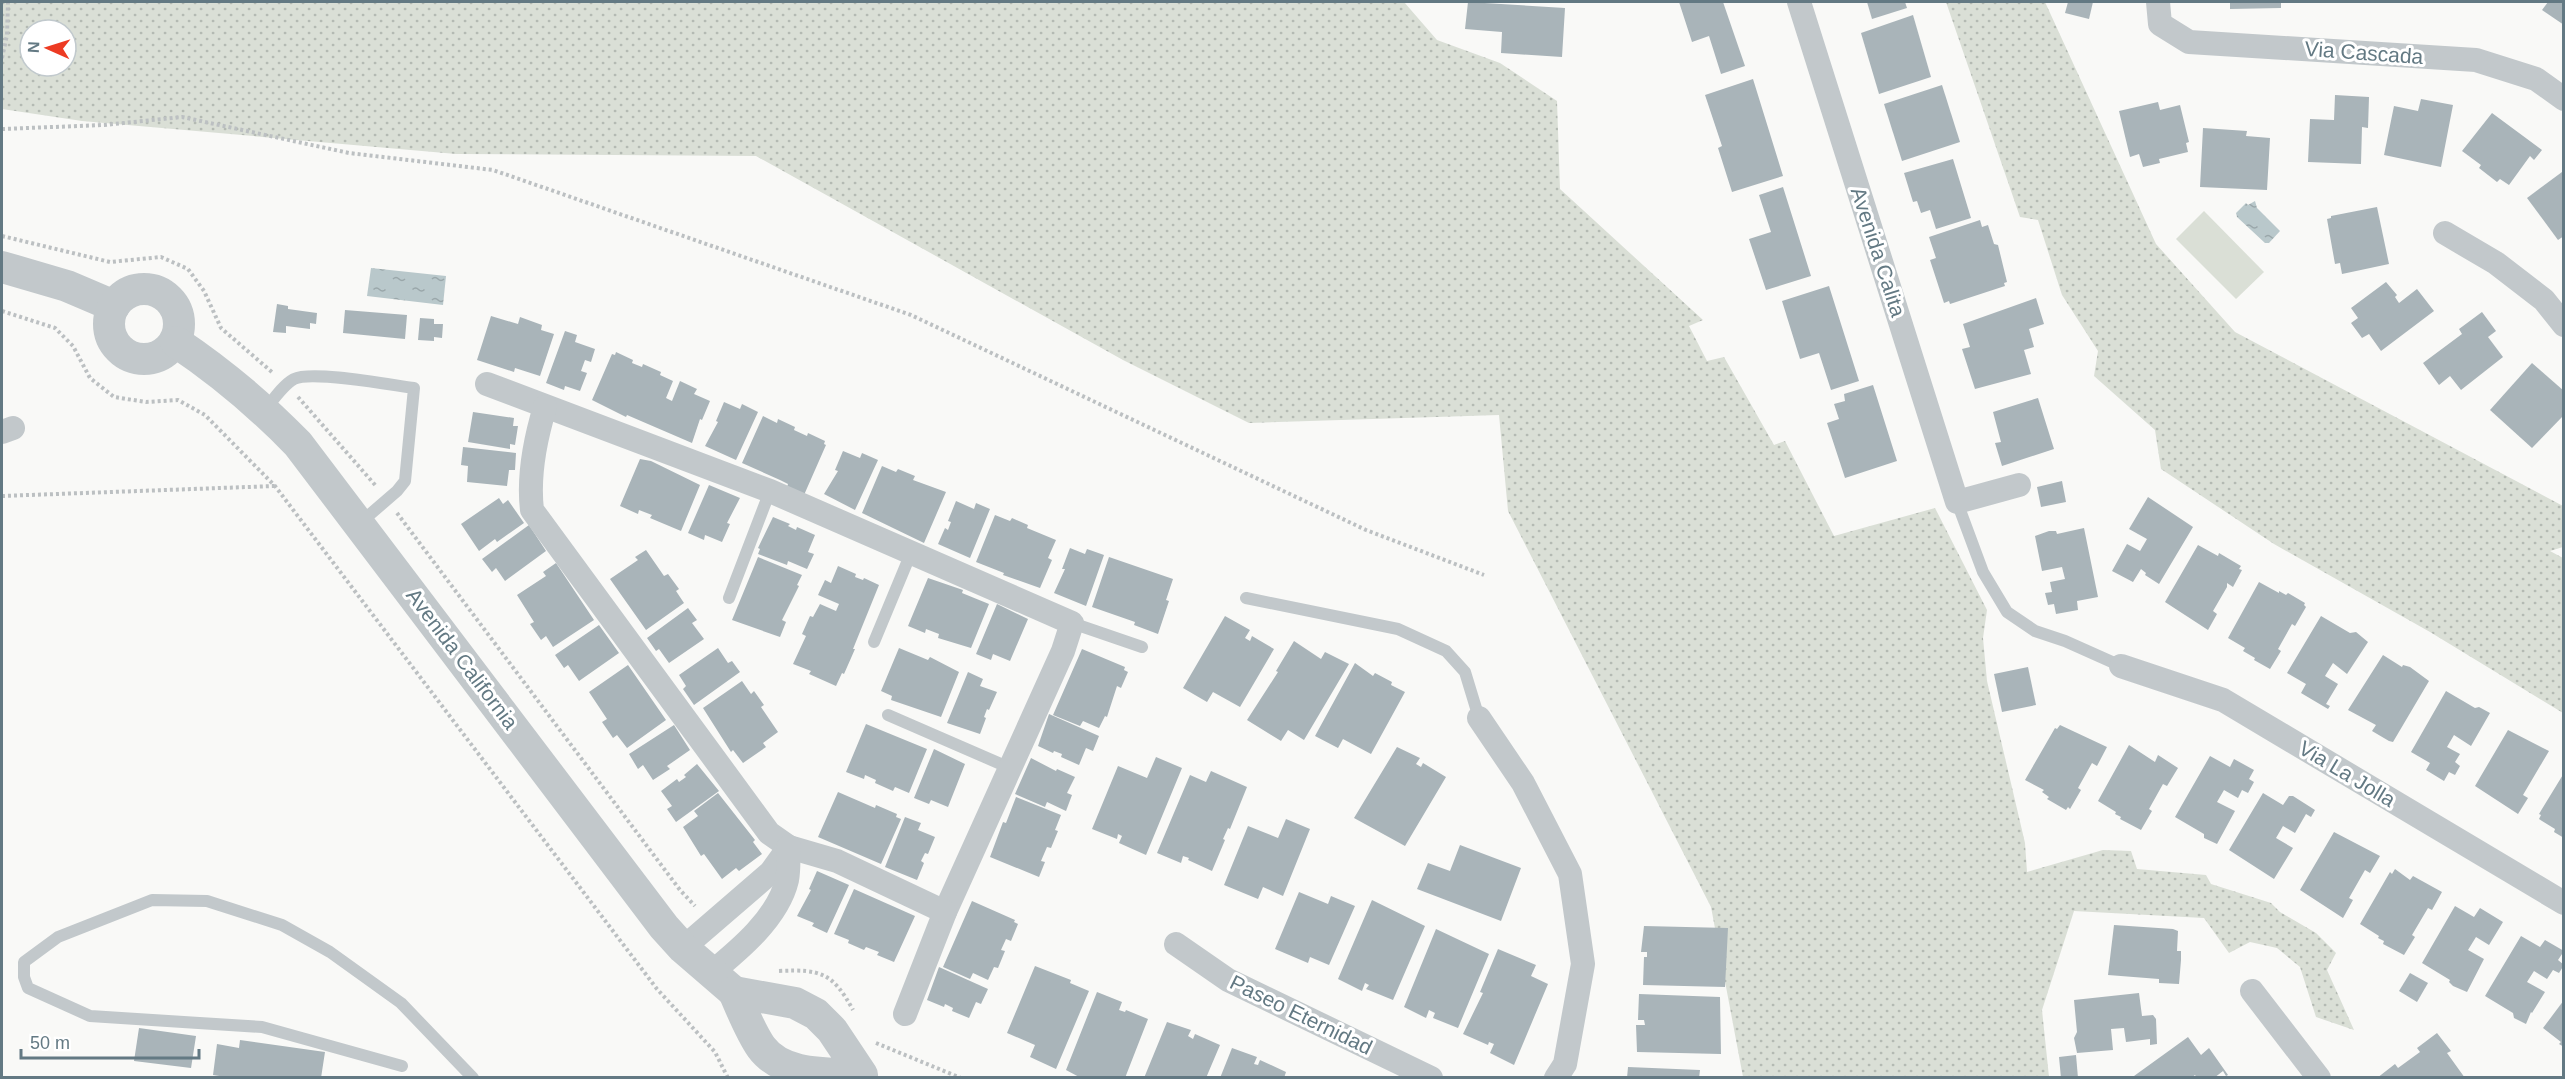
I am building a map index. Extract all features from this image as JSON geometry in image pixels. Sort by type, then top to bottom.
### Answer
[{"type":"street","name":"Avenida Calita","points":[[1799,2],[1957,502]]},
{"type":"street","name":"Via Cascada","points":[[2159,13],[2189,42],[2476,60],[2536,79],[2564,99]]},
{"type":"street","points":[[2445,233],[2496,263],[2544,300],[2564,325]]},
{"type":"street","points":[[2,267],[67,286],[114,306]]},
{"type":"street","points":[[144,288],[162,293],[175,306],[180,324],[176,342],[165,354],[150,360],[134,358],[120,351],[112,337],[109,322],[114,306],[127,293],[144,288]]},
{"type":"street","name":"Avenida California","points":[[176,342],[209,364],[265,410],[298,444],[644,901],[683,948],[722,983],[761,1047],[781,1065],[802,1070],[864,1076]]},
{"type":"street","points":[[487,384],[770,491],[1072,623],[1063,651],[945,912],[905,1014]]},
{"type":"street","points":[[545,407],[529,487],[532,510],[769,833],[789,847],[837,861],[945,912]]},
{"type":"street","points":[[1957,502],[2019,485]]},
{"type":"street","name":"Via La Jolla","points":[[2121,666],[2223,700],[2564,903]]},
{"type":"street","points":[[1479,718],[1523,783],[1570,874],[1583,964],[1565,1064],[1556,1077]]},
{"type":"street","points":[[683,948],[771,872],[789,847]]},
{"type":"street","points":[[722,983],[739,950],[752,938],[775,905],[787,881],[789,847]]},
{"type":"street","name":"Paseo Eternidad","points":[[1176,944],[1228,980],[1431,1077]]},
{"type":"street","name":"Avenida California","points":[[722,983],[795,1004],[816,1014],[832,1030],[864,1076]]},
{"type":"street","points":[[2252,991],[2319,1077]]},
{"type":"lane","points":[[265,410],[295,378],[314,376],[414,388],[405,481],[360,523]]},
{"type":"lane","points":[[729,598],[770,491]]},
{"type":"lane","points":[[1957,502],[1983,572],[2007,612],[2035,631],[2065,641],[2121,666]]},
{"type":"lane","points":[[874,642],[911,553]]},
{"type":"lane","points":[[1246,598],[1398,629],[1446,651],[1465,672],[1479,718]]},
{"type":"lane","points":[[1072,623],[1142,647]]},
{"type":"lane","points":[[888,715],[1010,768]]},
{"type":"lane","points":[[402,1066],[262,1027],[90,1017],[28,988],[24,977],[24,962],[58,937],[152,900],[207,901],[282,925],[330,952],[401,1003],[473,1077]]},
{"type":"path","points":[[2,58],[7,35],[8,2]]},
{"type":"path","points":[[2,129],[104,125],[182,117],[349,153],[493,170],[911,315],[1365,530],[1484,575]]},
{"type":"path","points":[[2,236],[110,262],[161,257],[188,269],[204,291],[221,328],[310,409],[387,500],[680,890],[711,924]]},
{"type":"path","points":[[2,310],[55,328],[73,346],[90,378],[114,397],[146,402],[178,399],[205,415],[275,486],[657,989],[715,1052],[728,1077]]},
{"type":"path","points":[[2,496],[275,486]]},
{"type":"path","points":[[739,950],[748,959],[769,971],[818,973],[831,979],[844,994],[855,1013]]},
{"type":"path","points":[[872,1038],[878,1046],[961,1077]]},
{"type":"shaded area","points":[[2,2],[1404,2],[1437,40],[1500,63],[1557,101],[1560,189],[1703,320],[1689,326],[1707,361],[1724,357],[1774,445],[1785,441],[1834,536],[1935,508],[1987,610],[1983,638],[1987,681],[2025,843],[2027,872],[2103,850],[2131,851],[2137,869],[2206,875],[2211,884],[2271,903],[2280,912],[2316,933],[2336,953],[2327,970],[2354,1030],[2316,1017],[2300,967],[2277,948],[2250,942],[2229,953],[2204,918],[2074,911],[2042,1010],[2049,1077],[1743,1077],[1711,907],[1508,511],[1499,415],[1249,423],[1123,360],[756,156],[456,154],[82,121],[2,109]]},
{"type":"shaded area","points":[[1946,2],[2045,2],[2156,244],[2235,332],[2563,506],[2563,547],[2550,551],[2563,558],[2563,713],[2430,632],[2274,544],[2161,469],[2155,430],[2094,376],[2098,351],[2062,295],[2038,220],[2020,217]]},
{"type":"shaded area","points":[[2204,211],[2264,272],[2236,299],[2176,239]]},
{"type":"water","points":[[2255,201],[2257,208],[2280,231],[2269,243],[2265,243],[2237,217],[2236,213],[2246,203],[2248,205]]},
{"type":"water","points":[[371,268],[446,276],[443,305],[367,296]]},
{"type":"building","points":[[1468,2],[1565,8],[1562,57],[1501,53],[1502,32],[1465,29]]},
{"type":"building","points":[[1679,2],[1723,2],[1745,66],[1721,74],[1709,36],[1692,42]]},
{"type":"building","points":[[1867,2],[1905,2],[1907,8],[1872,19]]},
{"type":"building","points":[[2068,2],[2093,2],[2089,19],[2065,13]]},
{"type":"building","points":[[2230,2],[2281,2],[2281,8],[2230,9]]},
{"type":"building","points":[[2548,2],[2564,2],[2564,25],[2542,10]]},
{"type":"building","points":[[1913,15],[1931,77],[1879,94],[1861,33]]},
{"type":"building","points":[[1753,79],[1783,176],[1732,192],[1718,148],[1722,146],[1705,95]]},
{"type":"building","points":[[1942,85],[1960,142],[1902,161],[1884,104]]},
{"type":"building","points":[[2335,95],[2369,97],[2368,128],[2362,127],[2361,164],[2308,162],[2310,119],[2334,120]]},
{"type":"building","points":[[2421,99],[2453,105],[2441,167],[2384,155],[2394,106],[2418,111]]},
{"type":"building","points":[[2158,102],[2160,110],[2180,105],[2189,142],[2186,143],[2188,152],[2159,159],[2160,163],[2143,167],[2139,154],[2130,157],[2119,111]]},
{"type":"building","points":[[2492,113],[2542,150],[2534,160],[2530,156],[2509,185],[2500,179],[2497,182],[2479,168],[2481,165],[2462,151]]},
{"type":"building","points":[[2203,128],[2247,131],[2246,136],[2270,138],[2267,190],[2200,187]]},
{"type":"building","points":[[1953,159],[1971,218],[1936,229],[1930,210],[1921,213],[1917,201],[1913,202],[1904,173]]},
{"type":"building","points":[[2562,172],[2564,236],[2558,240],[2527,198]]},
{"type":"building","points":[[1783,187],[1811,276],[1766,290],[1749,239],[1771,232],[1759,195]]},
{"type":"building","points":[[2377,207],[2389,264],[2342,274],[2340,263],[2335,264],[2327,219],[2331,216]]},
{"type":"building","points":[[1980,220],[1982,227],[1988,225],[1994,244],[1998,245],[2007,282],[2004,283],[2005,286],[1950,304],[1949,301],[1944,303],[1930,260],[1936,258],[1929,237]]},
{"type":"building","points":[[2386,282],[2397,295],[2395,297],[2399,303],[2417,289],[2434,311],[2381,351],[2369,334],[2362,338],[2351,323],[2358,318],[2351,308]]},
{"type":"building","points":[[1829,286],[1859,381],[1831,390],[1819,353],[1800,359],[1782,301]]},
{"type":"building","points":[[2036,298],[2044,324],[2029,329],[2034,347],[2024,350],[2031,374],[1975,389],[1962,349],[1970,347],[1963,324]]},
{"type":"building","points":[[277,304],[288,306],[288,309],[317,313],[316,324],[310,323],[310,329],[286,326],[286,333],[273,332]]},
{"type":"building","points":[[345,310],[407,315],[405,339],[343,333]]},
{"type":"building","points":[[2482,312],[2496,331],[2488,337],[2503,357],[2461,390],[2450,376],[2439,385],[2423,363],[2462,334],[2459,329]]},
{"type":"building","points":[[491,316],[518,324],[520,317],[542,325],[541,330],[554,334],[540,376],[515,368],[514,372],[477,360]]},
{"type":"building","points":[[420,318],[434,319],[434,324],[443,324],[442,338],[434,337],[434,341],[418,340]]},
{"type":"building","points":[[565,331],[577,335],[575,342],[595,349],[591,362],[585,360],[581,371],[587,373],[580,391],[565,386],[564,390],[546,383]]},
{"type":"building","points":[[616,352],[633,360],[632,363],[642,367],[643,364],[661,372],[660,375],[673,381],[666,398],[672,401],[680,381],[697,389],[694,394],[710,401],[702,420],[700,419],[692,443],[627,415],[626,417],[592,400],[612,354],[615,355]]},
{"type":"building","points":[[2532,363],[2564,391],[2564,415],[2532,448],[2490,410]]},
{"type":"building","points":[[1873,385],[1897,461],[1845,478],[1827,423],[1839,419],[1834,404],[1845,401],[1844,394]]},
{"type":"building","points":[[2038,398],[2054,449],[2002,466],[1995,443],[2001,442],[1993,412]]},
{"type":"building","points":[[724,402],[740,409],[742,404],[758,412],[736,460],[705,446],[718,422],[716,421]]},
{"type":"building","points":[[473,412],[514,418],[513,426],[518,426],[515,445],[510,444],[510,449],[468,442]]},
{"type":"building","points":[[763,416],[777,423],[778,419],[795,427],[794,430],[807,436],[808,433],[825,441],[826,445],[804,495],[787,487],[788,484],[742,463]]},
{"type":"building","points":[[463,447],[516,453],[515,470],[509,470],[507,486],[467,482],[468,466],[461,465]]},
{"type":"building","points":[[843,451],[860,458],[862,453],[878,460],[855,510],[824,494],[838,471],[835,470]]},
{"type":"building","points":[[640,459],[651,461],[700,485],[681,531],[650,518],[652,515],[639,510],[638,514],[620,506]]},
{"type":"building","points":[[882,466],[896,472],[898,469],[915,476],[913,480],[946,492],[924,543],[862,513]]},
{"type":"building","points":[[2062,481],[2066,502],[2041,507],[2037,487]]},
{"type":"building","points":[[709,485],[740,498],[727,523],[730,524],[722,542],[705,535],[704,540],[688,533]]},
{"type":"building","points":[[2148,497],[2193,527],[2159,584],[2145,575],[2146,573],[2141,569],[2133,582],[2112,571],[2127,544],[2140,551],[2147,539],[2129,529]]},
{"type":"building","points":[[499,498],[503,504],[508,500],[524,523],[497,542],[495,539],[479,551],[461,524]]},
{"type":"building","points":[[956,501],[974,509],[976,503],[990,509],[970,558],[938,544],[945,528],[948,530],[951,522],[948,521]]},
{"type":"building","points":[[995,515],[1010,521],[1012,518],[1028,525],[1027,528],[1056,540],[1048,558],[1052,560],[1040,588],[1003,575],[1004,573],[976,562]]},
{"type":"building","points":[[773,517],[790,524],[788,526],[796,530],[797,527],[815,535],[808,552],[814,554],[807,569],[788,561],[787,565],[758,554],[760,549],[758,548]]},
{"type":"building","points":[[529,525],[546,551],[505,581],[496,568],[492,572],[482,559]]},
{"type":"building","points":[[2084,528],[2098,597],[2077,601],[2078,610],[2056,614],[2054,604],[2048,605],[2045,593],[2052,592],[2050,582],[2065,579],[2062,567],[2042,571],[2035,536],[2049,531],[2056,531],[2057,534]]},
{"type":"building","points":[[2198,545],[2218,556],[2219,553],[2241,566],[2239,569],[2242,570],[2233,587],[2227,583],[2213,611],[2217,614],[2208,630],[2165,602]]},
{"type":"building","points":[[1070,548],[1085,554],[1087,549],[1104,555],[1086,606],[1054,593],[1065,569],[1062,569]]},
{"type":"building","points":[[646,550],[664,576],[668,574],[679,589],[676,591],[684,603],[646,630],[610,579],[638,560],[635,557]]},
{"type":"building","points":[[758,557],[802,575],[782,620],[786,622],[780,637],[732,620]]},
{"type":"building","points":[[1109,557],[1173,579],[1166,600],[1169,601],[1158,634],[1134,625],[1135,622],[1092,607]]},
{"type":"building","points":[[556,563],[594,620],[553,647],[546,636],[541,640],[530,624],[534,622],[517,595],[546,576],[543,572]]},
{"type":"building","points":[[838,566],[856,574],[855,577],[863,580],[864,578],[879,585],[853,649],[855,649],[836,686],[809,674],[811,671],[793,664],[806,636],[802,634],[810,616],[813,617],[820,604],[836,611],[839,604],[818,595],[825,580],[831,583]]},
{"type":"building","points":[[928,578],[963,590],[962,593],[989,604],[971,648],[938,638],[939,634],[926,629],[925,633],[908,626]]},
{"type":"building","points":[[2259,582],[2279,593],[2279,591],[2286,595],[2288,593],[2305,603],[2306,607],[2295,626],[2292,624],[2278,649],[2281,651],[2270,669],[2254,660],[2255,658],[2243,651],[2245,648],[2228,638]]},
{"type":"building","points":[[997,604],[1028,619],[1010,661],[993,654],[991,660],[976,654]]},
{"type":"building","points":[[688,608],[697,620],[692,623],[704,639],[669,663],[659,649],[656,651],[647,638]]},
{"type":"building","points":[[1225,616],[1250,630],[1245,638],[1250,641],[1252,636],[1274,649],[1240,707],[1213,692],[1207,702],[1183,688]]},
{"type":"building","points":[[2321,616],[2350,633],[2356,632],[2368,642],[2347,674],[2333,663],[2325,676],[2338,684],[2326,704],[2330,706],[2328,709],[2301,693],[2306,684],[2287,673]]},
{"type":"building","points":[[599,625],[619,653],[579,681],[568,665],[564,668],[555,655]]},
{"type":"building","points":[[1294,641],[1321,659],[1325,652],[1349,664],[1304,740],[1288,730],[1281,741],[1247,720],[1278,672],[1276,671]]},
{"type":"building","points":[[718,648],[728,663],[732,661],[740,672],[694,705],[683,689],[686,686],[679,675]]},
{"type":"building","points":[[899,648],[928,660],[930,657],[959,672],[941,717],[891,700],[892,696],[881,691]]},
{"type":"building","points":[[1082,649],[1125,667],[1124,670],[1128,672],[1121,688],[1117,686],[1107,717],[1105,716],[1099,728],[1083,721],[1080,726],[1053,715]]},
{"type":"building","points":[[2383,655],[2402,667],[2403,665],[2410,667],[2429,681],[2393,742],[2372,731],[2376,725],[2348,710]]},
{"type":"building","points":[[1355,663],[1373,676],[1375,673],[1405,692],[1371,754],[1343,739],[1338,748],[1315,736]]},
{"type":"building","points":[[628,665],[666,720],[627,748],[617,735],[613,738],[602,722],[607,719],[589,692]]},
{"type":"building","points":[[2028,667],[2036,705],[2002,712],[1994,674]]},
{"type":"building","points":[[968,672],[983,679],[980,686],[997,692],[989,710],[987,709],[980,734],[947,723]]},
{"type":"building","points":[[742,681],[751,694],[754,691],[764,705],[761,707],[778,732],[763,743],[766,747],[743,763],[733,750],[731,752],[703,708]]},
{"type":"building","points":[[2446,691],[2475,708],[2479,707],[2490,713],[2471,746],[2454,735],[2447,747],[2460,754],[2455,762],[2460,766],[2455,775],[2449,772],[2444,781],[2426,770],[2430,763],[2411,752]]},
{"type":"building","points":[[1049,714],[1099,736],[1093,751],[1086,748],[1079,765],[1061,757],[1062,754],[1054,751],[1053,753],[1038,746]]},
{"type":"building","points":[[866,724],[927,749],[909,793],[895,787],[893,791],[875,783],[876,780],[865,775],[864,779],[846,772]]},
{"type":"building","points":[[674,725],[690,750],[667,766],[670,769],[653,780],[643,765],[638,769],[629,754]]},
{"type":"building","points":[[2060,725],[2107,747],[2097,766],[2092,763],[2078,788],[2081,790],[2070,809],[2068,807],[2066,810],[2047,799],[2049,797],[2042,792],[2044,790],[2025,780],[2055,728],[2057,729]]},
{"type":"building","points":[[2508,730],[2549,751],[2523,795],[2528,798],[2518,814],[2475,786]]},
{"type":"building","points":[[2129,745],[2155,762],[2158,755],[2178,768],[2167,786],[2163,784],[2149,809],[2152,811],[2141,830],[2120,819],[2121,817],[2115,814],[2116,812],[2098,801]]},
{"type":"building","points":[[1397,747],[1420,758],[1416,764],[1421,767],[1423,763],[1446,777],[1405,846],[1354,818]]},
{"type":"building","points":[[934,749],[965,764],[948,807],[931,800],[929,804],[914,798]]},
{"type":"building","points":[[2210,756],[2230,767],[2234,759],[2254,770],[2249,779],[2254,782],[2248,793],[2242,790],[2238,798],[2224,790],[2217,802],[2235,811],[2217,844],[2204,838],[2204,834],[2175,817]]},
{"type":"building","points":[[1156,757],[1182,768],[1146,855],[1119,843],[1122,836],[1118,834],[1117,839],[1092,829],[1118,766],[1147,778]]},
{"type":"building","points":[[1031,758],[1056,771],[1057,769],[1075,777],[1067,793],[1072,795],[1066,811],[1047,802],[1045,807],[1015,794]]},
{"type":"building","points":[[697,764],[719,791],[676,822],[667,809],[672,806],[661,791],[677,779],[679,782],[686,777],[684,775]]},
{"type":"building","points":[[1211,771],[1247,787],[1230,829],[1228,828],[1223,839],[1225,840],[1212,871],[1183,856],[1181,863],[1157,853],[1190,775],[1206,782]]},
{"type":"building","points":[[2564,773],[2564,838],[2539,819],[2541,815],[2539,814]]},
{"type":"building","points":[[838,792],[875,808],[876,805],[897,814],[896,817],[901,819],[881,864],[818,837]]},
{"type":"building","points":[[718,793],[755,840],[753,842],[762,854],[739,871],[736,868],[722,879],[704,854],[701,856],[683,827],[698,816],[694,811]]},
{"type":"building","points":[[2263,793],[2283,805],[2289,796],[2293,796],[2315,810],[2311,817],[2306,814],[2295,833],[2283,826],[2276,838],[2293,848],[2274,879],[2229,850]]},
{"type":"building","points":[[1016,797],[1061,815],[1051,848],[1047,847],[1041,861],[1045,862],[1039,877],[990,857],[1003,822],[1006,823]]},
{"type":"building","points":[[905,817],[921,823],[918,830],[935,837],[928,854],[925,853],[921,861],[924,863],[917,880],[885,867]]},
{"type":"building","points":[[1286,819],[1310,829],[1283,896],[1263,887],[1258,899],[1224,885],[1248,826],[1278,838]]},
{"type":"building","points":[[2334,832],[2380,856],[2370,873],[2365,870],[2349,898],[2353,900],[2343,918],[2300,890]]},
{"type":"building","points":[[1460,845],[1521,868],[1501,921],[1417,889],[1428,863],[1450,871]]},
{"type":"building","points":[[2395,869],[2410,880],[2413,876],[2442,892],[2432,910],[2428,908],[2412,935],[2415,937],[2404,955],[2383,944],[2384,941],[2378,938],[2379,936],[2360,924],[2390,872],[2392,874]]},
{"type":"building","points":[[817,871],[849,885],[827,933],[812,926],[814,923],[797,916],[811,890],[809,889]]},
{"type":"building","points":[[854,889],[915,916],[894,962],[877,955],[879,952],[866,947],[864,950],[834,934]]},
{"type":"building","points":[[1299,892],[1328,904],[1331,896],[1355,906],[1329,965],[1310,957],[1308,963],[1275,949]]},
{"type":"building","points":[[1372,900],[1425,926],[1393,1000],[1366,989],[1369,985],[1365,983],[1362,991],[1338,979]]},
{"type":"building","points":[[972,901],[1015,920],[1014,922],[1018,924],[1011,941],[1006,939],[1001,950],[1005,951],[998,968],[994,967],[988,980],[973,973],[970,979],[943,967]]},
{"type":"building","points":[[2455,906],[2474,917],[2480,908],[2503,922],[2489,945],[2476,937],[2468,950],[2484,959],[2467,992],[2453,986],[2450,980],[2422,963]]},
{"type":"building","points":[[2114,925],[2178,931],[2177,951],[2181,951],[2179,984],[2159,983],[2159,979],[2108,975]]},
{"type":"building","points":[[1644,926],[1728,928],[1725,987],[1643,985],[1644,957],[1647,957],[1647,952],[1641,952]]},
{"type":"building","points":[[1436,929],[1489,954],[1458,1028],[1433,1018],[1435,1013],[1429,1010],[1426,1018],[1404,1007]]},
{"type":"building","points":[[2521,936],[2540,947],[2545,940],[2564,951],[2558,960],[2564,965],[2559,973],[2553,970],[2547,979],[2534,971],[2527,982],[2545,992],[2531,1012],[2526,1024],[2514,1018],[2513,1013],[2485,996]]},
{"type":"building","points":[[1498,949],[1536,965],[1531,976],[1548,984],[1514,1065],[1490,1053],[1494,1044],[1489,1042],[1488,1045],[1463,1034],[1483,993],[1480,992]]},
{"type":"building","points":[[1035,966],[1071,980],[1070,983],[1089,991],[1056,1069],[1030,1057],[1035,1045],[1007,1033]]},
{"type":"building","points":[[939,967],[988,989],[981,1004],[976,1002],[969,1018],[952,1011],[953,1008],[945,1004],[944,1007],[927,1000]]},
{"type":"building","points":[[2410,973],[2428,983],[2417,1002],[2399,991]]},
{"type":"building","points":[[1097,992],[1122,1002],[1119,1010],[1125,1012],[1126,1010],[1148,1019],[1125,1078],[1081,1078],[1066,1070]]},
{"type":"building","points":[[2139,993],[2142,1016],[2153,1015],[2156,1019],[2157,1044],[2150,1045],[2150,1039],[2126,1042],[2124,1028],[2111,1029],[2113,1050],[2077,1053],[2074,1038],[2077,1032],[2074,1000]]},
{"type":"building","points":[[1639,994],[1720,997],[1721,1054],[1637,1052],[1636,1025],[1645,1025],[1644,1020],[1638,1020]]},
{"type":"building","points":[[2564,1000],[2564,1047],[2543,1028]]},
{"type":"building","points":[[1167,1022],[1191,1030],[1188,1036],[1193,1039],[1195,1034],[1220,1045],[1206,1078],[1144,1078]]},
{"type":"building","points":[[139,1028],[196,1036],[191,1068],[134,1061]]},
{"type":"building","points":[[2437,1033],[2451,1051],[2447,1053],[2465,1078],[2377,1078],[2395,1064],[2398,1068],[2420,1052],[2417,1048]]},
{"type":"building","points":[[2188,1037],[2201,1055],[2209,1048],[2228,1075],[2226,1076],[2223,1071],[2214,1078],[2197,1078],[2195,1075],[2191,1078],[2135,1078],[2134,1076]]},
{"type":"building","points":[[240,1040],[325,1052],[321,1078],[232,1078],[213,1075],[217,1044],[239,1048]]},
{"type":"building","points":[[1232,1048],[1257,1057],[1254,1064],[1258,1065],[1260,1060],[1286,1072],[1284,1078],[1220,1078]]},
{"type":"building","points":[[2076,1055],[2078,1078],[2061,1078],[2059,1057]]},
{"type":"building","points":[[1628,1067],[1700,1070],[1699,1078],[1627,1078]]}]
